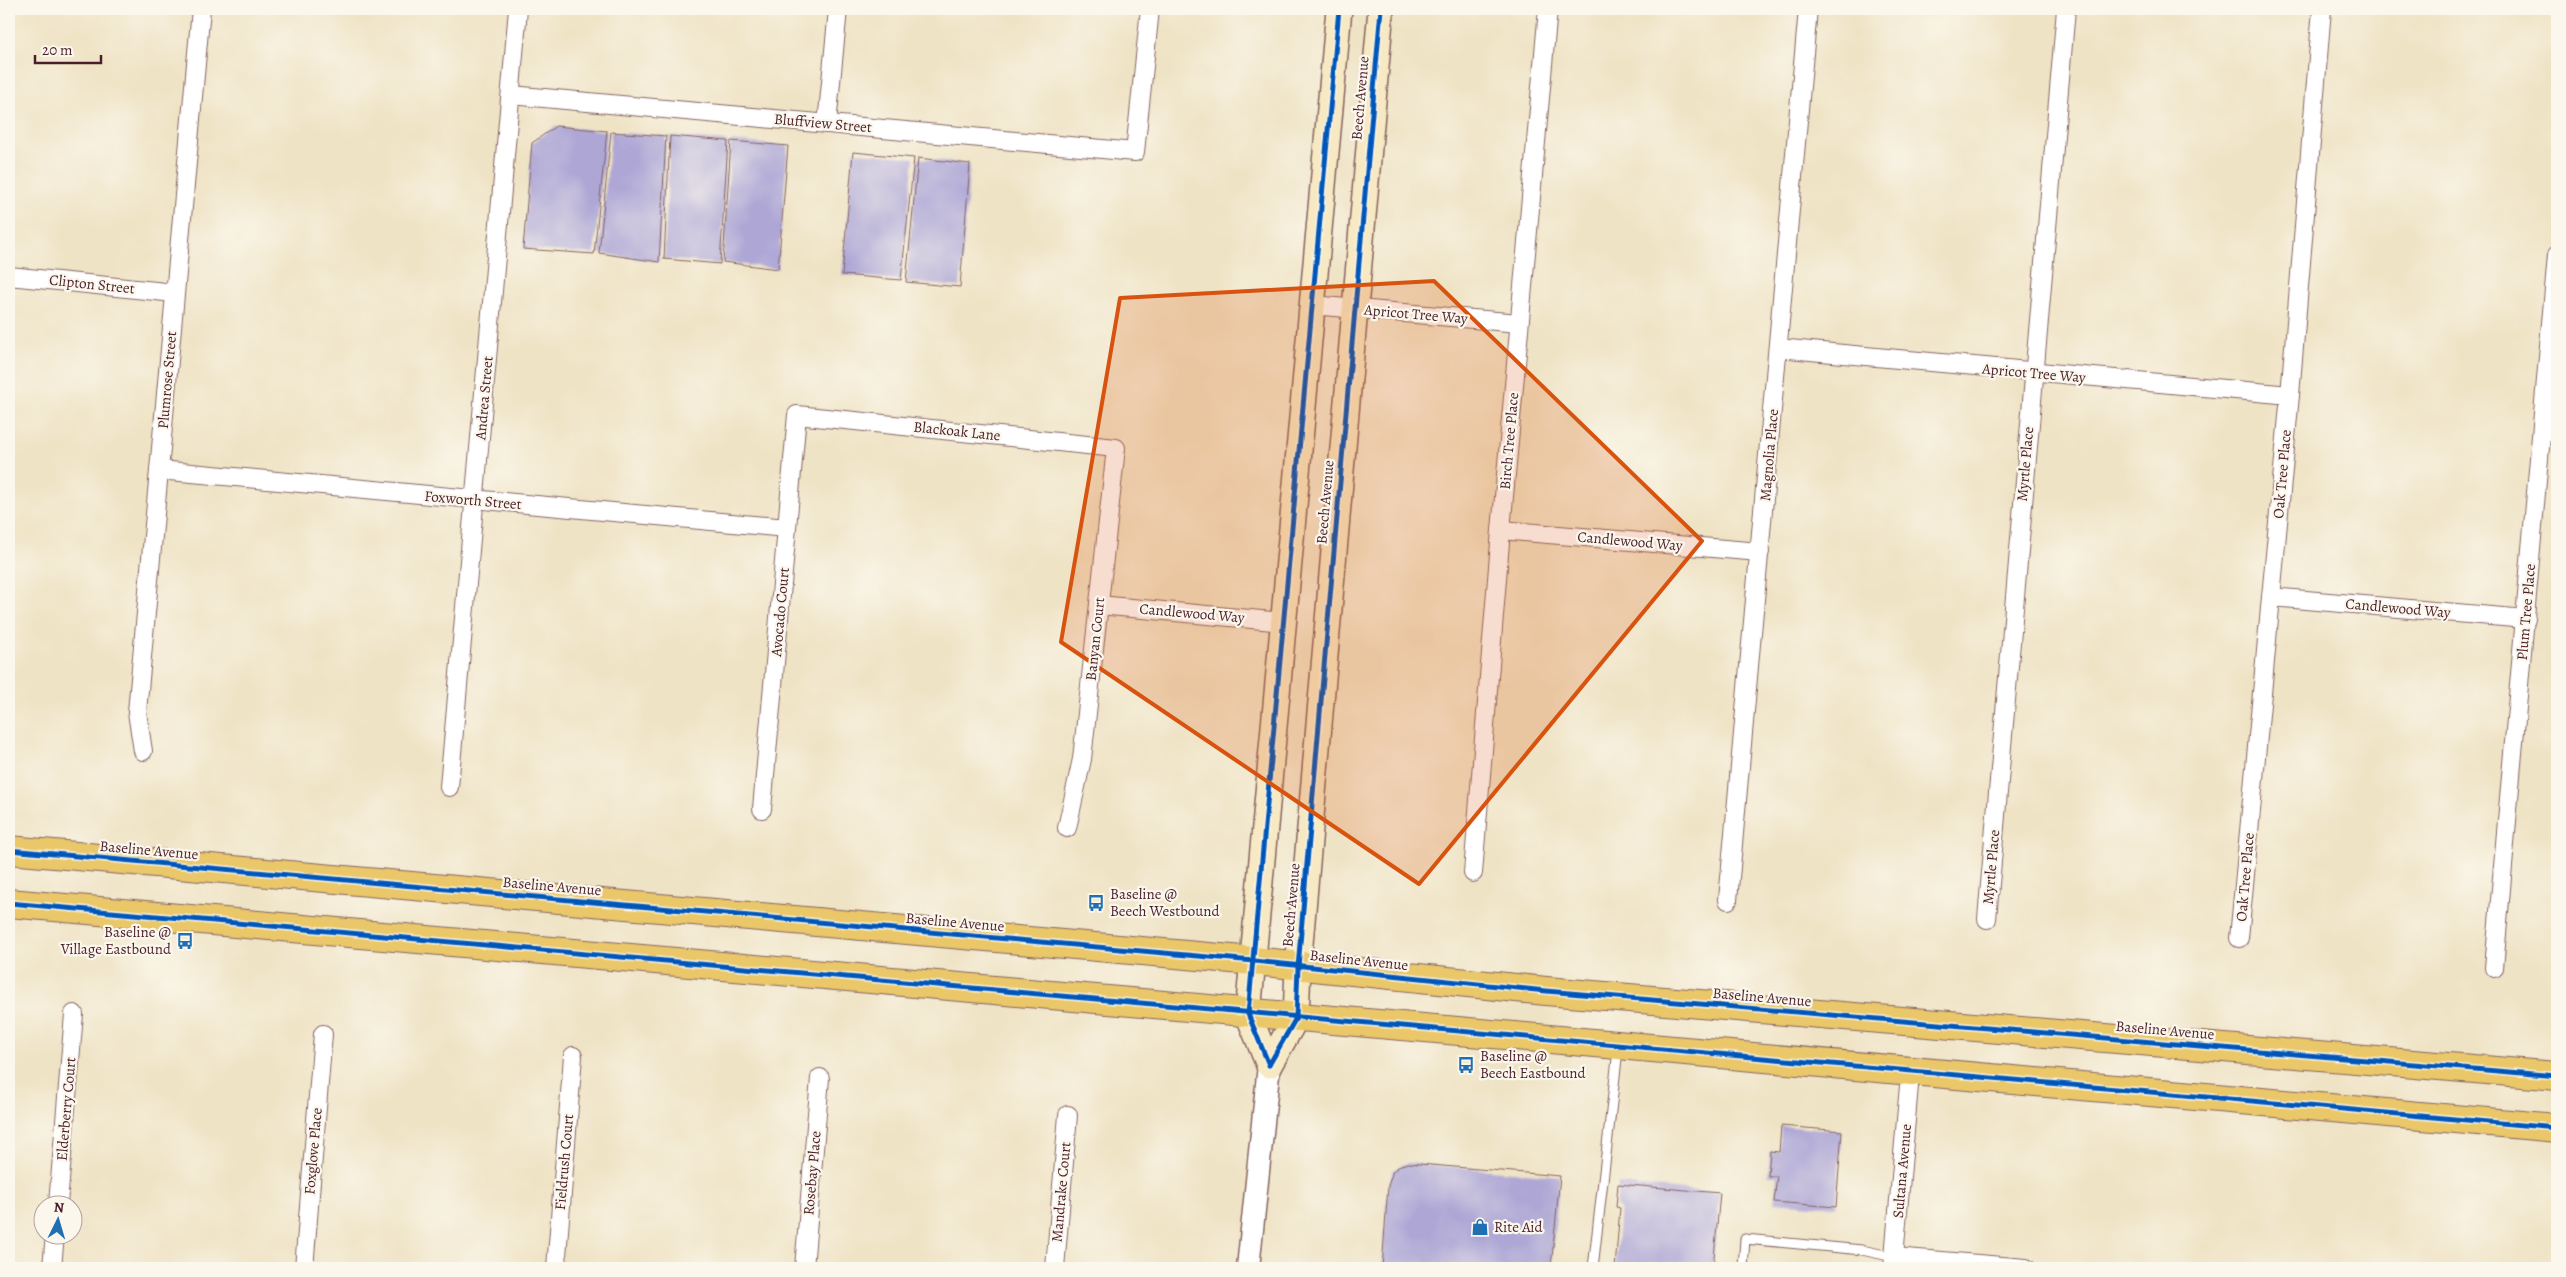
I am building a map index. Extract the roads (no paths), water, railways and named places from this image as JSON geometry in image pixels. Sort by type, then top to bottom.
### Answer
[{"type":"main road","name":"Beech Avenue","points":[[1269,1065],[1248,1014],[1339,9]]},
{"type":"main road","name":"Beech Avenue","points":[[1269,1065],[1296,1018],[1298,967],[1381,9]]},
{"type":"main road","name":"Baseline Avenue","points":[[9,850],[1254,961],[1566,993],[2557,1076]]},
{"type":"main road","points":[[9,903],[1618,1046],[1910,1074],[2557,1128]]},
{"type":"street","name":"Plumrose Street","points":[[143,750],[137,712],[201,9]]},
{"type":"street","name":"Andrea Street","points":[[449,787],[518,9]]},
{"type":"street","points":[[827,124],[838,9]]},
{"type":"street","name":"Bluffview Street","points":[[511,95],[1135,152],[1150,9]]},
{"type":"street","name":"Birch Tree Place","points":[[1473,873],[1501,530],[1548,9]]},
{"type":"street","name":"Magnolia Place","points":[[1728,900],[1808,9]]},
{"type":"street","name":"Myrtle Place","points":[[1987,919],[2066,9]]},
{"type":"street","name":"Oak Tree Place","points":[[2240,938],[2290,395],[2322,9]]},
{"type":"street","name":"Plum Tree Place","points":[[2494,968],[2557,255]]},
{"type":"street","name":"Clipton Street","points":[[9,276],[175,293]]},
{"type":"street","name":"Apricot Tree Way","points":[[1312,305],[1519,323]]},
{"type":"street","name":"Apricot Tree Way","points":[[1778,348],[2033,373],[2290,395]]},
{"type":"street","name":"Blackoak Lane","points":[[797,415],[1116,448]]},
{"type":"street","name":"Avocado Court","points":[[762,809],[797,415]]},
{"type":"street","name":"Banyan Court","points":[[1067,828],[1082,759],[1116,448]]},
{"type":"street","name":"Foxworth Street","points":[[159,470],[475,501],[787,528]]},
{"type":"street","name":"Candlewood Way","points":[[1501,530],[1760,552]]},
{"type":"street","name":"Candlewood Way","points":[[2271,597],[2526,619]]},
{"type":"street","name":"Candlewood Way","points":[[1099,604],[1284,622]]},
{"type":"street","name":"Elderberry Court","points":[[59,1194],[74,1014]]},
{"type":"street","name":"Foxglove Place","points":[[304,1268],[323,1034]]},
{"type":"street","name":"Fieldrush Court","points":[[556,1268],[573,1056]]},
{"type":"street","name":"Beech Avenue","points":[[1248,1268],[1269,1065]]},
{"type":"street","name":"Sultana Avenue","points":[[1893,1263],[1910,1074]]},
{"type":"street","name":"Rosebay Place","points":[[804,1268],[820,1078]]},
{"type":"street","name":"Mandrake Court","points":[[1055,1268],[1068,1116]]},
{"type":"street","points":[[52,1268],[54,1244]]},
{"type":"street","points":[[1893,1263],[2026,1268]]},
{"type":"lane","points":[[1593,1268],[1618,1046]]},
{"type":"lane","points":[[1743,1268],[1745,1240],[1862,1250],[1893,1263]]},
{"type":"place","name":"Baseline @ Beech Westbound","points":[[1096,903]]},
{"type":"place","name":"Baseline @ Village Eastbound","points":[[185,941]]},
{"type":"place","name":"Baseline @ Beech Eastbound","points":[[1466,1065]]},
{"type":"place","name":"Rite Aid","points":[[1480,1227]]}]
